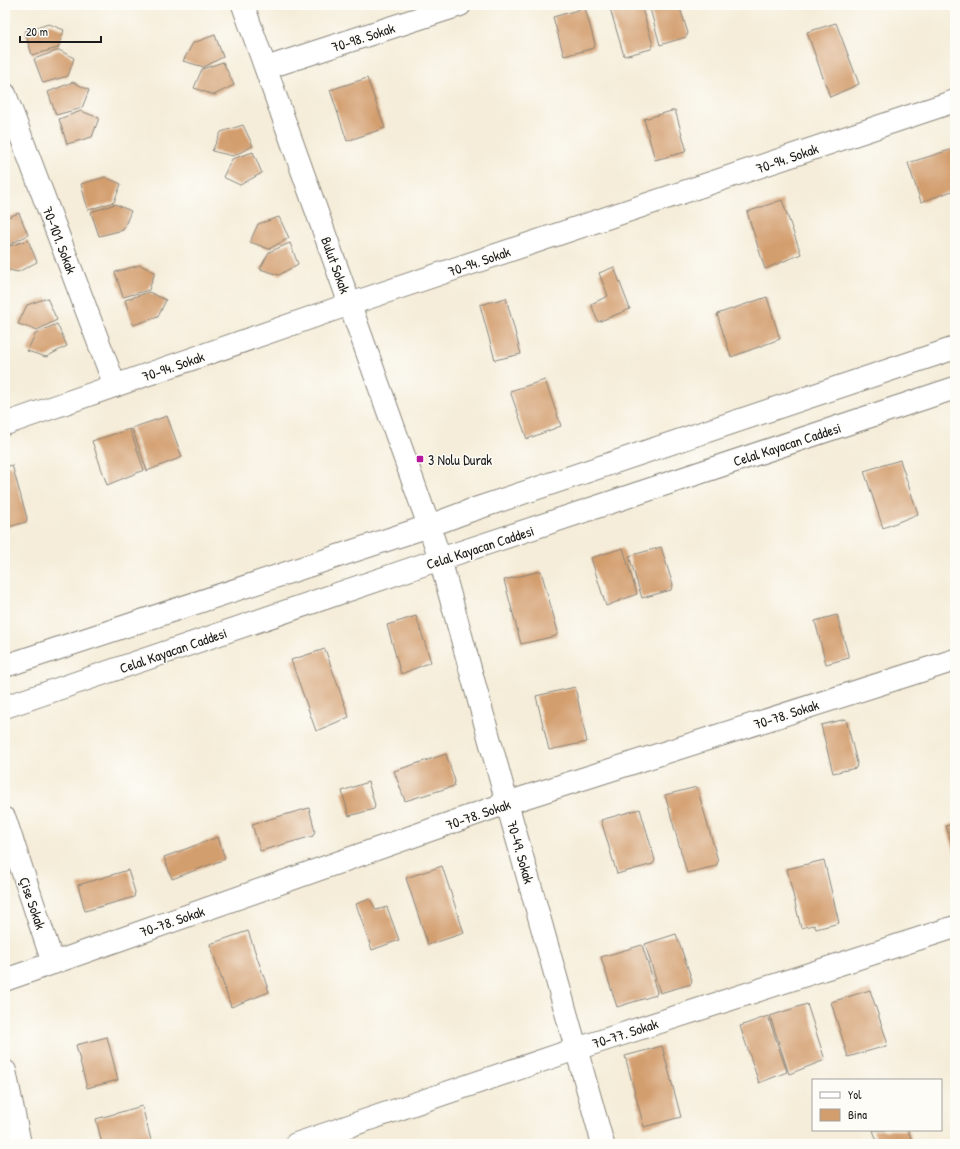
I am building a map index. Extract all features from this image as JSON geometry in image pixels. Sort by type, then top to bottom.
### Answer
[{"type":"street","name":"Bulut Sokak","points":[[243,5],[440,560]]},
{"type":"street","name":"70-98. Sokak","points":[[266,68],[460,5]]},
{"type":"street","name":"70-101. Sokak","points":[[5,94],[115,386]]},
{"type":"street","name":"70-94. Sokak","points":[[5,424],[350,304],[955,101]]},
{"type":"street","points":[[5,666],[429,526],[469,511],[955,348]]},
{"type":"street","name":"Celal Kayacan Caddesi","points":[[5,707],[955,388]]},
{"type":"street","name":"70-49. Sokak","points":[[440,560],[603,1144]]},
{"type":"street","name":"70-78. Sokak","points":[[5,980],[507,804],[955,660]]},
{"type":"street","name":"Çise Sokak","points":[[5,819],[53,963]]},
{"type":"street","name":"70-77. Sokak","points":[[296,1144],[576,1049],[955,927]]},
{"type":"street","points":[[5,1070],[20,1144]]},
{"type":"building","points":[[609,5],[641,5],[653,45],[651,49],[624,56]]},
{"type":"building","points":[[649,5],[679,5],[688,33],[686,37],[660,45]]},
{"type":"building","points":[[585,8],[595,44],[594,48],[564,56],[553,17]]},
{"type":"building","points":[[836,23],[859,84],[830,97],[807,32]]},
{"type":"building","points":[[49,24],[64,30],[58,48],[32,55],[25,31]]},
{"type":"building","points":[[215,35],[223,57],[204,67],[183,61],[193,43]]},
{"type":"building","points":[[59,50],[74,58],[68,76],[43,83],[34,59]]},
{"type":"building","points":[[223,62],[234,85],[214,95],[194,88],[202,69]]},
{"type":"building","points":[[367,78],[385,128],[347,141],[330,90]]},
{"type":"building","points":[[73,82],[89,90],[82,108],[56,115],[48,92]]},
{"type":"building","points":[[675,110],[686,148],[685,152],[655,160],[644,119]]},
{"type":"building","points":[[81,111],[99,118],[92,137],[67,144],[59,119]]},
{"type":"building","points":[[243,125],[253,146],[233,156],[212,151],[221,132]]},
{"type":"building","points":[[953,149],[955,156],[955,190],[921,202],[908,163]]},
{"type":"building","points":[[253,152],[262,173],[240,185],[223,177],[232,159]]},
{"type":"building","points":[[105,177],[121,184],[114,202],[88,210],[81,184]]},
{"type":"building","points":[[782,200],[801,254],[765,269],[747,212]]},
{"type":"building","points":[[115,204],[131,211],[123,230],[99,236],[91,212]]},
{"type":"building","points":[[19,213],[28,235],[9,245],[5,244],[5,218]]},
{"type":"building","points":[[279,217],[289,238],[269,249],[250,242],[258,224]]},
{"type":"building","points":[[28,240],[37,262],[18,272],[5,269],[5,252],[7,247]]},
{"type":"building","points":[[290,243],[298,264],[279,275],[260,269],[269,252]]},
{"type":"building","points":[[140,265],[155,272],[149,290],[123,297],[115,272]]},
{"type":"building","points":[[614,267],[630,309],[598,322],[591,304],[608,296],[599,273]]},
{"type":"building","points":[[149,292],[166,300],[158,317],[133,325],[125,300]]},
{"type":"building","points":[[767,297],[780,339],[731,357],[717,314]]},
{"type":"building","points":[[47,298],[57,320],[37,330],[18,324],[27,305]]},
{"type":"building","points":[[506,298],[521,354],[495,360],[480,305]]},
{"type":"building","points":[[57,324],[67,346],[46,357],[27,351],[36,333]]},
{"type":"building","points":[[545,380],[561,426],[527,439],[510,391]]},
{"type":"building","points":[[167,416],[182,457],[147,471],[132,428]]},
{"type":"building","points":[[130,429],[144,470],[107,485],[92,441]]},
{"type":"building","points":[[900,460],[918,514],[883,528],[864,471]]},
{"type":"building","points":[[12,465],[27,518],[26,522],[5,528],[5,467]]},
{"type":"building","points":[[661,547],[673,585],[671,590],[642,598],[629,556]]},
{"type":"building","points":[[623,548],[637,594],[606,606],[591,558]]},
{"type":"building","points":[[541,571],[558,632],[556,636],[521,644],[504,580]]},
{"type":"building","points":[[837,615],[849,658],[826,664],[815,621]]},
{"type":"building","points":[[416,616],[431,662],[401,674],[387,625]]},
{"type":"building","points":[[325,649],[349,717],[316,731],[291,660]]},
{"type":"building","points":[[575,687],[587,742],[549,750],[536,696]]},
{"type":"building","points":[[846,719],[857,763],[856,768],[833,773],[821,725]]},
{"type":"building","points":[[446,754],[455,781],[454,786],[405,801],[394,771]]},
{"type":"building","points":[[368,782],[375,805],[374,809],[349,816],[342,791]]},
{"type":"building","points":[[697,787],[718,861],[716,866],[687,873],[665,795]]},
{"type":"building","points":[[309,808],[315,831],[313,836],[260,851],[252,824]]},
{"type":"building","points":[[640,809],[655,860],[653,864],[617,874],[601,820]]},
{"type":"building","points":[[955,823],[955,853],[946,826]]},
{"type":"building","points":[[218,837],[225,859],[172,879],[164,857]]},
{"type":"building","points":[[824,860],[839,923],[816,929],[814,925],[801,928],[787,869]]},
{"type":"building","points":[[442,866],[464,933],[428,945],[406,878]]},
{"type":"building","points":[[128,870],[135,892],[134,897],[85,911],[78,885]]},
{"type":"building","points":[[370,899],[376,910],[387,907],[399,940],[372,950],[356,904]]},
{"type":"building","points":[[248,931],[269,992],[231,1007],[210,944]]},
{"type":"building","points":[[676,934],[692,980],[691,984],[660,993],[645,944]]},
{"type":"building","points":[[642,945],[657,992],[656,995],[617,1007],[601,957]]},
{"type":"building","points":[[870,990],[887,1041],[886,1046],[848,1057],[831,1002]]},
{"type":"building","points":[[807,1004],[825,1060],[789,1074],[770,1016]]},
{"type":"building","points":[[768,1016],[787,1072],[759,1083],[740,1026]]},
{"type":"building","points":[[107,1037],[118,1080],[87,1088],[76,1045]]},
{"type":"building","points":[[662,1046],[681,1117],[644,1127],[625,1056]]},
{"type":"building","points":[[142,1106],[152,1144],[102,1144],[96,1119]]},
{"type":"building","points":[[873,1131],[908,1131],[913,1144],[878,1144]]},
{"type":"place","name":"3 Nolu Durak","points":[[420,459]]}]
